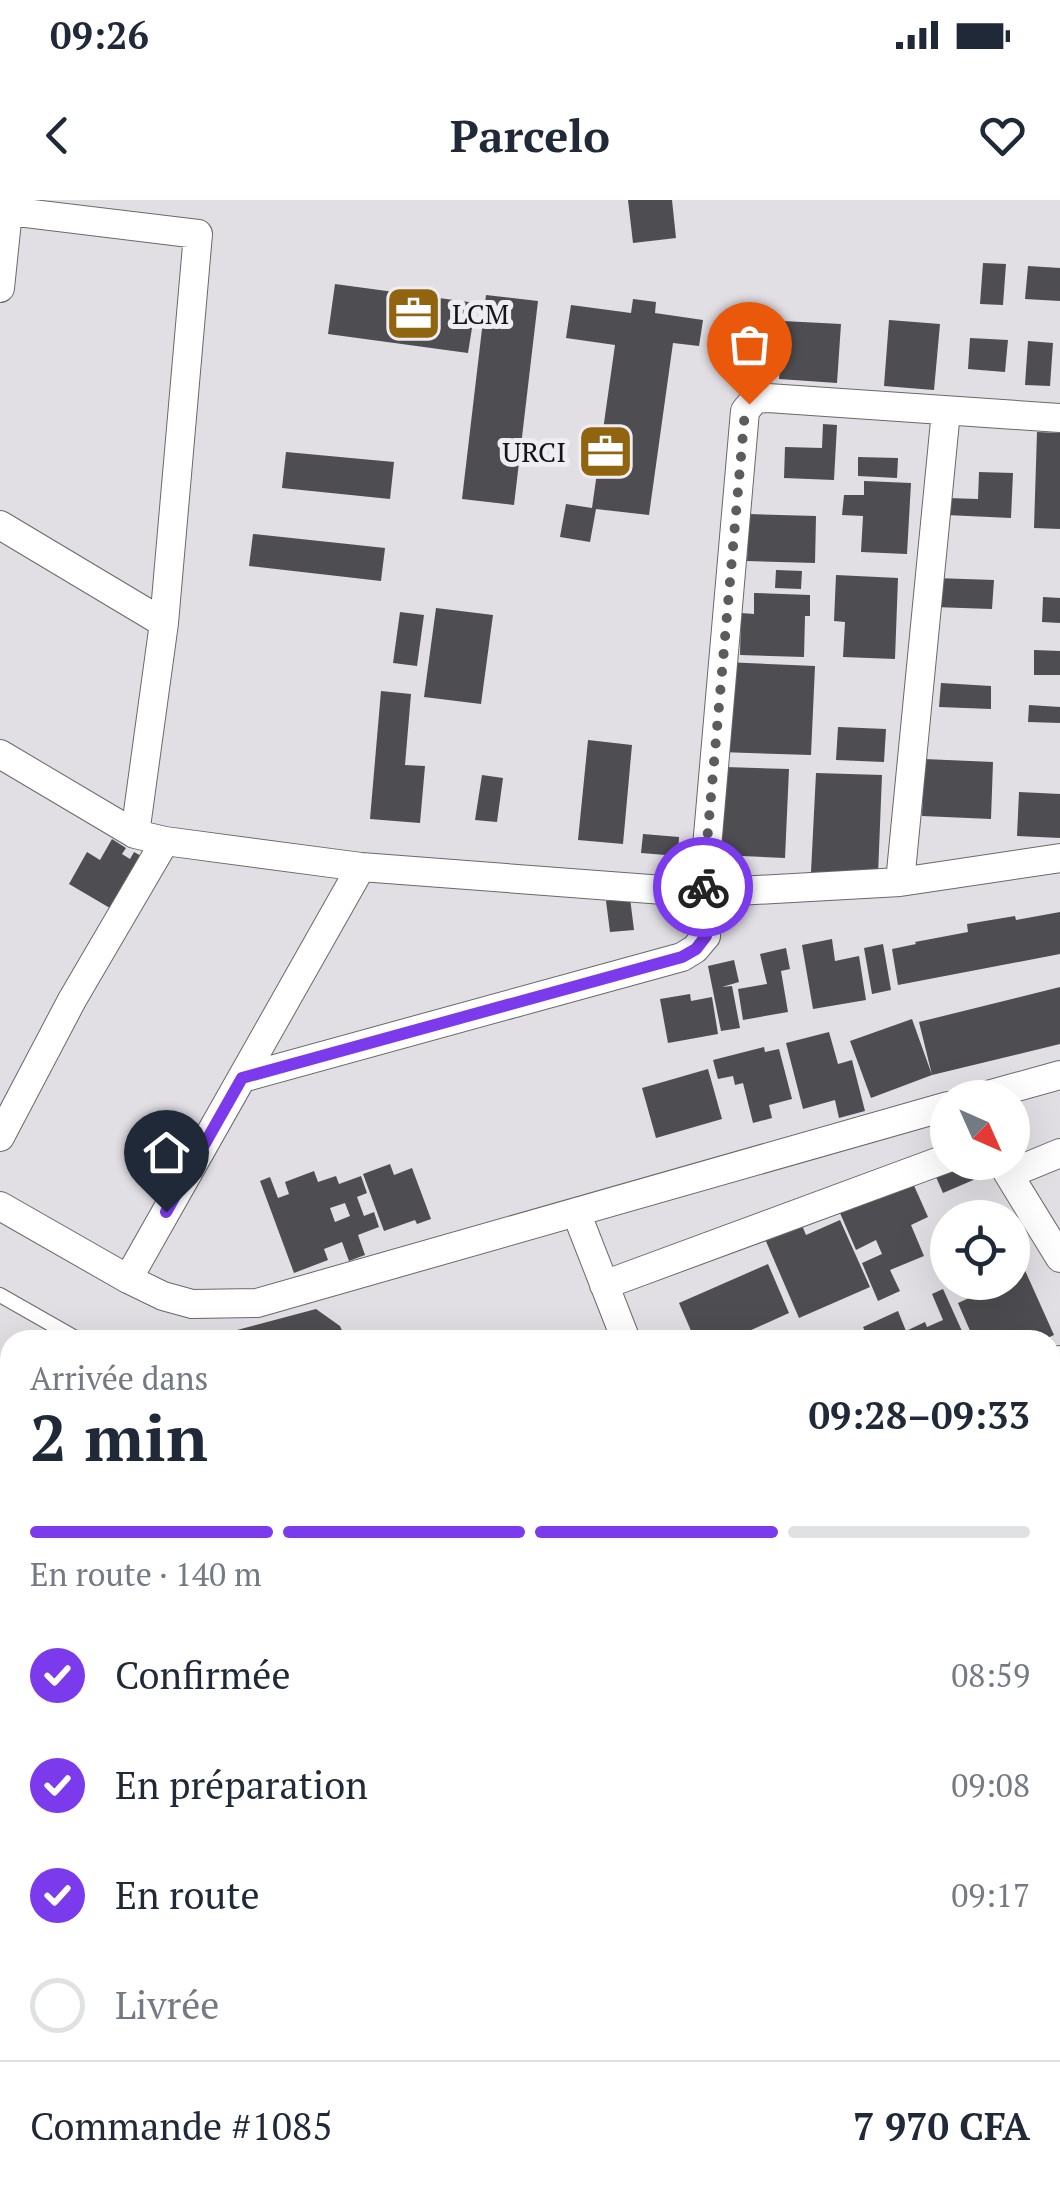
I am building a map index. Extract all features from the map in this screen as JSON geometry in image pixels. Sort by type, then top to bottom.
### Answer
[{"type":"street","points":[[0,288],[4,211],[198,234],[164,623],[135,834]]},
{"type":"street","points":[[242,1078],[682,957],[696,949],[706,936],[703,892],[745,411],[754,399],[1060,418]]},
{"type":"street","points":[[900,882],[946,411]]},
{"type":"street","points":[[0,525],[164,623]]},
{"type":"street","points":[[0,754],[135,834],[165,842],[361,867],[703,892],[900,882],[1060,858]]},
{"type":"street","points":[[0,1137],[72,1000],[165,842]]},
{"type":"street","points":[[128,1279],[361,867]]},
{"type":"street","points":[[1030,1083],[1060,1074]]},
{"type":"street","points":[[0,1206],[164,1296],[192,1304],[257,1303],[930,1111]]},
{"type":"street","points":[[1030,1161],[1060,1153]]},
{"type":"street","points":[[604,1285],[930,1165]]},
{"type":"street","points":[[1012,1180],[1060,1258]]},
{"type":"street","points":[[576,1212],[622,1330]]},
{"type":"lane","points":[[0,1295],[62,1330]]},
{"type":"building","points":[[628,200],[672,200],[676,238],[633,243]]},
{"type":"building","points":[[983,263],[1006,264],[1003,305],[980,304]]},
{"type":"building","points":[[1028,266],[1060,268],[1060,301],[1025,299]]},
{"type":"building","points":[[335,284],[476,303],[468,353],[328,334]]},
{"type":"building","points":[[486,295],[538,301],[514,505],[462,499]]},
{"type":"building","points":[[633,299],[656,302],[655,313],[703,320],[699,346],[673,343],[649,515],[596,509],[590,542],[560,537],[566,504],[592,508],[615,345],[566,338],[571,305],[631,313]]},
{"type":"building","points":[[889,320],[940,324],[934,390],[884,386]]},
{"type":"building","points":[[783,321],[841,324],[837,383],[779,379]]},
{"type":"building","points":[[970,338],[1008,340],[1005,372],[968,369]]},
{"type":"building","points":[[1028,341],[1053,343],[1050,386],[1025,385]]},
{"type":"building","points":[[823,424],[837,425],[834,480],[784,478],[785,447],[822,448]]},
{"type":"building","points":[[1037,432],[1060,433],[1060,529],[1034,528]]},
{"type":"building","points":[[286,452],[394,462],[390,499],[282,488]]},
{"type":"building","points":[[858,457],[898,458],[897,478],[858,476]]},
{"type":"building","points":[[979,472],[1013,473],[1011,518],[946,515],[947,498],[978,499]]},
{"type":"building","points":[[864,481],[911,483],[907,554],[861,552],[863,516],[842,515],[844,495],[864,495]]},
{"type":"building","points":[[749,514],[816,516],[815,563],[747,561]]},
{"type":"building","points":[[253,534],[385,548],[381,581],[249,566]]},
{"type":"building","points":[[776,570],[802,571],[801,589],[775,588]]},
{"type":"building","points":[[836,575],[898,578],[895,659],[843,657],[845,622],[834,621]]},
{"type":"building","points":[[935,578],[994,580],[992,609],[934,607]]},
{"type":"building","points":[[754,593],[810,595],[804,657],[740,655],[741,613],[754,614]]},
{"type":"building","points":[[1043,597],[1060,598],[1060,623],[1042,622]]},
{"type":"building","points":[[436,608],[493,615],[481,704],[424,697]]},
{"type":"building","points":[[400,612],[424,615],[417,666],[393,663]]},
{"type":"building","points":[[1034,650],[1060,651],[1060,675],[1034,675]]},
{"type":"building","points":[[724,662],[815,666],[811,755],[720,752]]},
{"type":"building","points":[[941,683],[991,686],[991,709],[939,707]]},
{"type":"building","points":[[381,691],[411,694],[405,765],[425,766],[420,823],[370,819]]},
{"type":"building","points":[[1029,705],[1060,707],[1060,723],[1028,722]]},
{"type":"building","points":[[838,727],[886,729],[884,762],[836,760]]},
{"type":"building","points":[[588,740],[632,745],[623,844],[578,840]]},
{"type":"building","points":[[924,759],[993,762],[991,819],[922,816]]},
{"type":"building","points":[[725,767],[789,769],[785,858],[721,855]]},
{"type":"building","points":[[816,773],[882,775],[878,875],[811,872]]},
{"type":"building","points":[[482,775],[503,778],[497,822],[475,820]]},
{"type":"building","points":[[1019,792],[1060,794],[1060,838],[1017,836]]},
{"type":"building","points":[[643,834],[679,837],[678,856],[641,853]]},
{"type":"building","points":[[112,839],[126,848],[122,854],[130,859],[134,852],[145,858],[115,911],[69,884],[87,852],[100,860]]},
{"type":"building","points":[[630,898],[634,930],[610,932],[606,901]]},
{"type":"building","points":[[1060,912],[1060,954],[898,985],[892,949],[968,932],[967,924]]},
{"type":"building","points":[[832,939],[835,961],[859,956],[866,1000],[813,1009],[802,945]]},
{"type":"building","points":[[883,944],[891,990],[872,994],[864,948]]},
{"type":"building","points":[[786,948],[790,969],[781,971],[788,1012],[743,1020],[738,989],[767,984],[760,954]]},
{"type":"building","points":[[734,960],[739,982],[722,987],[732,986],[740,1028],[721,1031],[708,966]]},
{"type":"building","points":[[1060,987],[1060,1044],[932,1075],[919,1022]]},
{"type":"building","points":[[690,994],[691,1001],[712,997],[718,1034],[668,1043],[660,999]]},
{"type":"building","points":[[912,1019],[932,1075],[871,1098],[850,1041]]},
{"type":"building","points":[[829,1032],[838,1064],[852,1060],[865,1111],[839,1118],[835,1100],[803,1109],[786,1043]]},
{"type":"building","points":[[764,1047],[765,1052],[779,1049],[792,1099],[769,1105],[772,1118],[753,1123],[743,1083],[735,1085],[733,1076],[718,1079],[713,1060]]},
{"type":"building","points":[[708,1069],[722,1119],[656,1138],[642,1088]]},
{"type":"building","points":[[390,1164],[394,1175],[412,1168],[431,1219],[384,1231],[363,1174]]},
{"type":"building","points":[[314,1171],[318,1182],[336,1176],[339,1184],[361,1176],[367,1193],[357,1197],[364,1216],[374,1212],[379,1227],[358,1235],[365,1255],[349,1261],[342,1242],[324,1249],[328,1260],[294,1273],[260,1181],[270,1177],[278,1198],[289,1194],[285,1182]],"holes":[[[345,1203],[350,1216],[335,1222],[330,1208]]]},
{"type":"building","points":[[937,1180],[973,1180],[943,1193]]},
{"type":"building","points":[[912,1181],[928,1217],[911,1225],[924,1256],[890,1270],[900,1291],[878,1301],[862,1263],[882,1254],[876,1240],[856,1250],[840,1213]]},
{"type":"building","points":[[840,1220],[870,1287],[799,1318],[765,1239],[801,1223],[806,1235]]},
{"type":"building","points":[[768,1264],[789,1313],[751,1330],[691,1330],[679,1303]]},
{"type":"building","points":[[1030,1282],[1052,1330],[970,1330],[958,1303],[1030,1300]]},
{"type":"building","points":[[935,1300],[948,1300],[961,1330],[908,1330],[925,1322],[927,1327],[943,1320]]},
{"type":"building","points":[[316,1309],[342,1330],[237,1330]]},
{"type":"building","points":[[898,1311],[906,1330],[864,1330],[863,1327]]},
{"type":"way so far","points":[[703,887],[745,411],[749,404]]},
{"type":"place","name":"LCM","points":[[413,313]]},
{"type":"place","name":"URCI","points":[[605,451]]},
{"type":"route","points":[[166,1212],[242,1078],[682,957],[696,949],[706,936],[703,887]]}]
